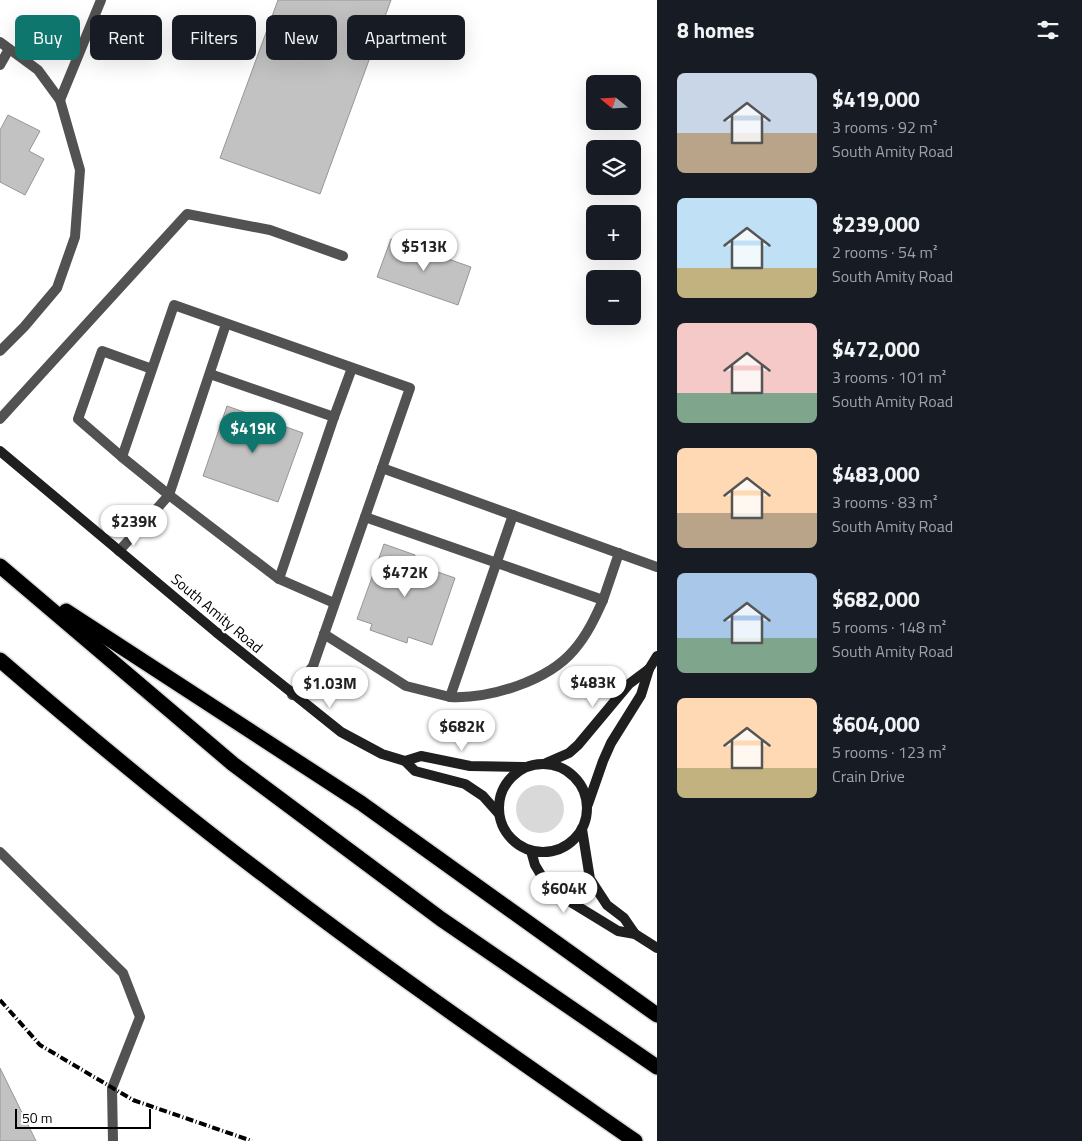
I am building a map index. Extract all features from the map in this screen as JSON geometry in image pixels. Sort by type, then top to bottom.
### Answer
[{"type":"highway","points":[[5,571],[360,803],[657,1014]]},
{"type":"highway","points":[[5,571],[233,764],[441,919],[657,1067]]},
{"type":"highway","points":[[0,660],[73,722],[263,875],[445,1009],[635,1141]]},
{"type":"main road","name":"South Amity Road","points":[[0,451],[292,694],[341,732],[382,754],[405,761],[415,771],[465,784],[474,789],[499,814]]},
{"type":"main road","points":[[635,934],[624,918],[607,905],[590,879],[582,828],[587,807],[603,761],[611,743],[641,695],[649,669],[657,656]]},
{"type":"main road","points":[[582,828],[566,846],[555,851],[531,851],[519,846],[502,827],[499,802],[504,786],[515,773],[526,767],[546,763],[569,753],[578,745],[629,684],[649,669]]},
{"type":"main road","name":"South Amity Road","points":[[405,761],[421,756],[470,766],[526,767]]},
{"type":"main road","points":[[546,763],[559,766],[579,782],[585,794],[587,807]]},
{"type":"main road","points":[[531,851],[535,865],[544,880],[564,898],[618,931],[635,934],[657,948]]},
{"type":"lane","points":[[60,100],[101,0]]},
{"type":"lane","points":[[0,65],[4,46],[38,70],[60,100],[80,170],[75,237],[57,288],[24,327],[0,350]]},
{"type":"lane","points":[[0,419],[187,214],[270,230],[343,256]]},
{"type":"lane","points":[[122,456],[174,306],[410,388],[313,666],[292,694]]},
{"type":"lane","points":[[119,551],[169,495],[226,324]]},
{"type":"lane","points":[[152,369],[102,351],[78,419],[169,495],[279,579],[334,603]]},
{"type":"lane","points":[[279,579],[352,368]]},
{"type":"lane","points":[[210,374],[334,417]]},
{"type":"lane","points":[[382,468],[657,567]]},
{"type":"lane","points":[[450,697],[513,515]]},
{"type":"lane","points":[[364,517],[603,600]]},
{"type":"lane","points":[[324,634],[406,686],[450,697],[467,698],[495,694],[553,668],[572,652],[590,629],[603,600],[619,553]]},
{"type":"lane","points":[[0,852],[123,973],[140,1017],[112,1088],[113,1141]]},
{"type":"shaded area","points":[[535,785],[545,785],[554,789],[560,795],[564,809],[560,823],[554,829],[545,833],[535,833],[526,829],[520,823],[516,814],[516,804],[520,795],[526,789]]},
{"type":"building","points":[[278,0],[391,0],[386,15],[347,15],[347,60],[369,60],[320,194],[220,158],[266,33],[266,60],[337,60],[337,15],[272,15]]},
{"type":"building","points":[[8,115],[40,131],[29,151],[44,159],[25,195],[0,182],[0,130]]},
{"type":"building","points":[[391,239],[471,267],[458,305],[377,277]]},
{"type":"building","points":[[227,406],[303,433],[278,502],[203,476]]},
{"type":"building","points":[[384,544],[415,555],[412,563],[455,578],[432,645],[408,637],[407,643],[370,630],[372,624],[357,619]]},
{"type":"building","points":[[0,1068],[36,1141],[0,1141]]},
{"type":"railway","points":[[0,1000],[40,1045],[133,1100],[252,1141]]}]
